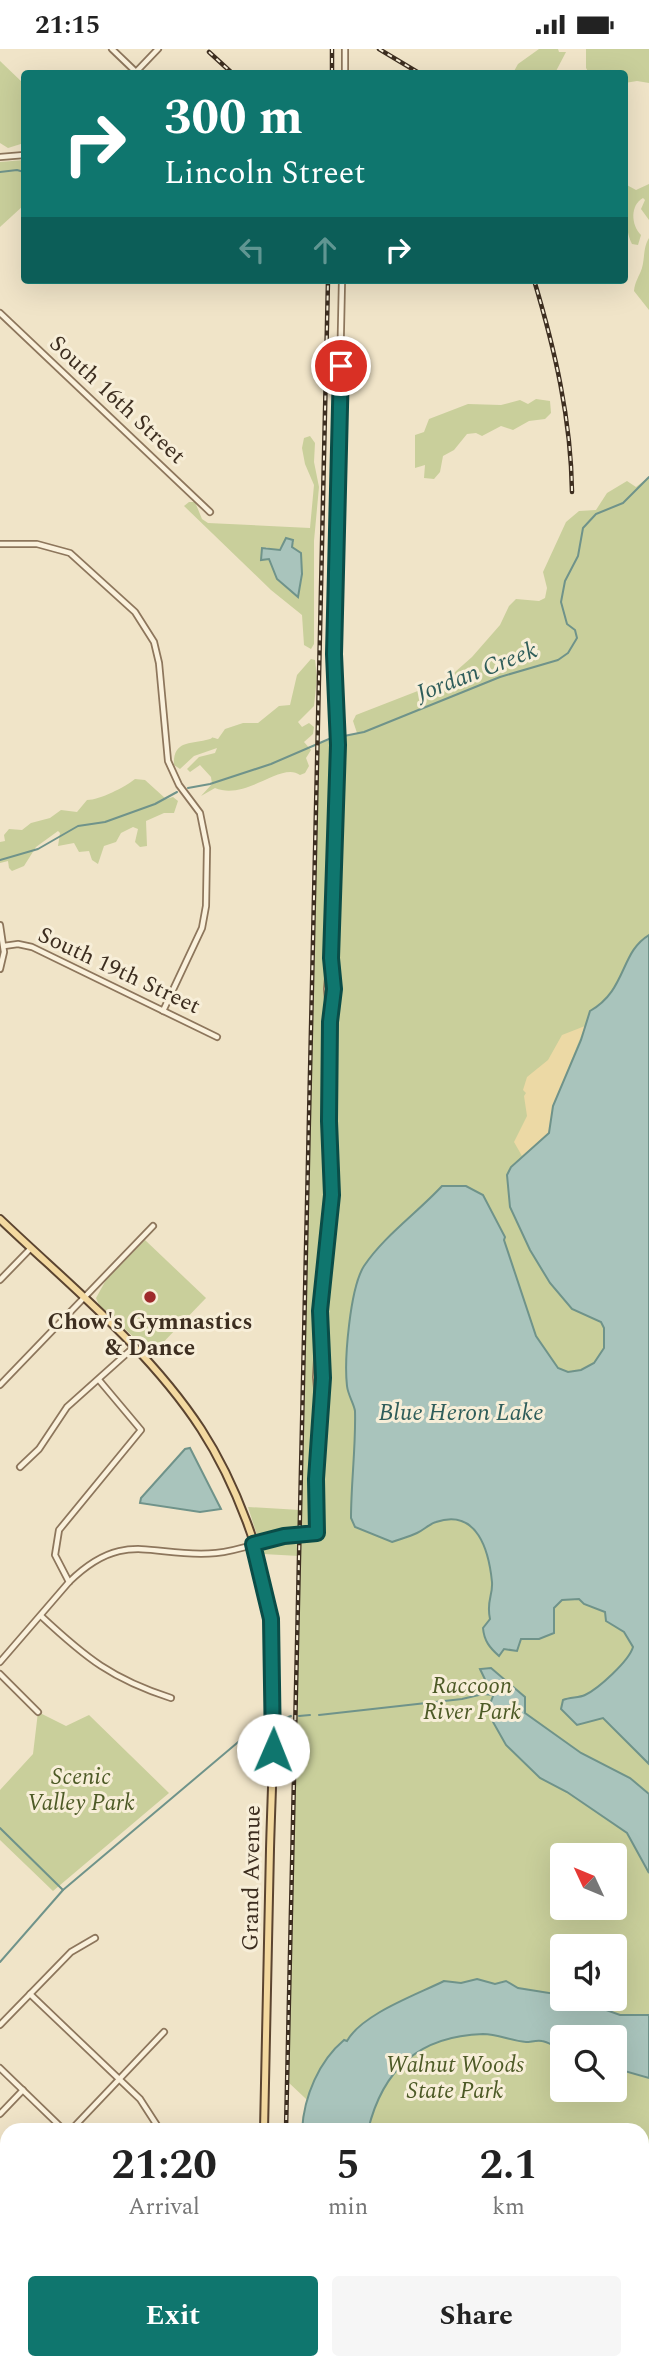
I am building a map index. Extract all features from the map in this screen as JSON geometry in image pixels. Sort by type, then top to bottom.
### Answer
[{"type":"main road","name":"Grand Avenue","points":[[0,1219],[134,1347],[171,1387],[208,1440],[241,1507],[253,1544],[271,1619],[273,1723],[264,2123]]},
{"type":"street","points":[[111,49],[133,70]]},
{"type":"street","points":[[139,70],[158,49]]},
{"type":"street","points":[[345,49],[345,70]]},
{"type":"street","points":[[0,157],[21,155]]},
{"type":"street","points":[[0,1662],[69,1582],[93,1562],[124,1549],[149,1548],[214,1553],[284,1536],[317,1533],[320,1419],[316,1377],[332,1195],[330,1022],[327,989],[331,958],[338,745],[334,654],[342,284]]},
{"type":"street","name":"South 16th Street","points":[[0,313],[210,512]]},
{"type":"street","points":[[0,544],[37,544],[70,553],[142,620],[157,652],[170,767],[179,785],[200,813],[207,848],[206,906],[202,928],[163,1011]]},
{"type":"street","points":[[0,925],[4,946],[4,959],[0,969]]},
{"type":"street","name":"South 19th Street","points":[[4,946],[18,944],[32,947],[217,1037]]},
{"type":"street","points":[[0,1385],[153,1226]]},
{"type":"street","points":[[0,1280],[31,1248]]},
{"type":"street","points":[[20,1467],[40,1449],[67,1407],[134,1347]]},
{"type":"street","points":[[69,1582],[55,1555],[59,1531],[141,1430],[99,1380]]},
{"type":"street","points":[[41,1616],[87,1658],[114,1676],[172,1698]]},
{"type":"street","points":[[0,1674],[38,1712]]},
{"type":"street","points":[[0,2025],[71,1952],[95,1938]]},
{"type":"street","points":[[30,1994],[140,2099],[155,2123]]},
{"type":"street","points":[[78,2123],[164,2032]]},
{"type":"street","points":[[0,2068],[57,2123]]},
{"type":"street","points":[[0,2114],[23,2090]]},
{"type":"green space","points":[[539,49],[566,52],[557,70],[515,70],[518,64]]},
{"type":"green space","points":[[586,49],[649,49],[649,83],[628,82],[628,70],[586,68]]},
{"type":"green space","points":[[0,61],[21,81],[21,144],[8,148],[0,143]]},
{"type":"green space","points":[[21,160],[21,208],[0,227],[0,162]]},
{"type":"green space","points":[[649,184],[649,220],[641,209],[645,200],[643,198],[636,205],[633,215],[635,226],[641,235],[638,245],[632,244],[628,231],[628,186],[636,190]]},
{"type":"green space","points":[[649,238],[649,310],[634,291]]},
{"type":"green space","points":[[536,399],[550,401],[551,413],[545,419],[529,421],[513,430],[501,426],[482,436],[476,433],[467,434],[454,450],[443,456],[440,472],[434,479],[424,478],[425,465],[415,468],[415,435],[424,432],[429,419],[468,404],[501,405],[520,400],[528,404]]},
{"type":"green space","points":[[310,436],[315,443],[314,462],[319,487],[314,541],[314,644],[311,649],[304,645],[302,615],[271,590],[184,506],[195,502],[202,519],[208,523],[310,528],[314,485],[305,464],[302,448],[304,438]],"holes":[[[285,540],[294,542],[291,545],[300,557],[302,572],[301,583],[291,592],[277,579],[269,560],[265,558],[266,547],[278,551]]]},
{"type":"green space","name":"Raccoon River Park","points":[[649,477],[649,2032],[575,2011],[627,2011],[627,1934],[550,1934],[550,2004],[501,1990],[322,2114],[287,2081],[299,1556],[263,1554],[248,1507],[300,1510],[317,749],[319,743],[357,733],[353,721],[356,715],[446,680],[472,657],[500,625],[509,606],[516,599],[539,601],[545,598],[547,588],[543,572],[566,522],[579,511],[596,510],[607,493],[627,481],[636,487]]},
{"type":"green space","points":[[311,659],[315,660],[317,677],[314,706],[298,722],[302,727],[309,723],[314,727],[313,734],[304,742],[311,750],[306,758],[309,766],[305,773],[283,773],[251,786],[227,791],[215,788],[201,796],[212,784],[211,777],[200,765],[190,772],[187,769],[199,757],[215,753],[217,748],[194,756],[180,769],[174,765],[174,757],[179,748],[212,737],[218,739],[225,729],[243,723],[258,723],[279,706],[290,705],[297,675]]},
{"type":"green space","points":[[135,779],[145,780],[166,799],[173,797],[178,801],[174,813],[164,813],[146,821],[147,846],[140,847],[135,842],[138,829],[133,827],[121,833],[116,842],[104,846],[98,864],[92,860],[89,851],[79,852],[74,843],[58,846],[58,831],[36,847],[24,866],[12,871],[8,861],[0,863],[0,842],[5,841],[4,835],[9,829],[22,830],[31,823],[50,818],[61,810],[77,812],[87,800],[112,793]]},
{"type":"green space","name":"Chow's Gymnastics & Dance","points":[[145,1240],[206,1298],[152,1354],[99,1305],[96,1298],[106,1280]]},
{"type":"green space","name":"Scenic Valley Park","points":[[38,1712],[66,1726],[89,1715],[169,1793],[53,1891],[0,1840],[0,1790],[33,1754]]},
{"type":"green space","name":"Walnut Woods State Park","points":[[444,2025],[535,2034],[550,2040],[550,2102],[627,2102],[627,2066],[649,2072],[649,2123],[360,2123],[409,2044]]},
{"type":"sand","points":[[585,1026],[553,1106],[549,1133],[522,1156],[514,1142],[527,1116],[524,1096],[526,1093],[523,1090],[527,1077],[548,1060],[562,1035]]},
{"type":"water","points":[[286,538],[293,540],[292,547],[301,553],[302,574],[298,597],[277,579],[269,559],[261,560],[262,548],[280,550]]},
{"type":"water","name":"Blue Heron Lake","points":[[649,935],[649,1764],[603,1718],[577,1725],[561,1709],[563,1700],[585,1695],[605,1681],[626,1660],[633,1647],[624,1632],[606,1621],[605,1612],[584,1604],[579,1599],[562,1600],[554,1608],[554,1633],[539,1639],[521,1639],[517,1651],[504,1649],[499,1656],[488,1644],[483,1628],[490,1619],[492,1591],[488,1558],[479,1535],[471,1527],[462,1521],[450,1519],[436,1522],[420,1532],[392,1542],[355,1527],[351,1518],[355,1411],[346,1374],[352,1307],[364,1266],[381,1245],[442,1186],[466,1186],[483,1195],[505,1237],[536,1336],[558,1368],[568,1372],[581,1370],[594,1363],[604,1348],[604,1328],[601,1322],[572,1309],[550,1283],[530,1250],[510,1207],[507,1175],[511,1167],[549,1133],[553,1106],[581,1040],[590,1011],[611,993],[633,951]]},
{"type":"water","points":[[190,1448],[221,1509],[200,1512],[140,1503],[141,1498],[185,1449]]},
{"type":"water","points":[[491,1668],[525,1697],[525,1713],[581,1753],[630,1778],[649,1794],[649,1873],[627,1833],[567,1792],[540,1778],[506,1745],[493,1722],[490,1704],[493,1696],[480,1669]]},
{"type":"water","points":[[477,1979],[495,1984],[506,1981],[518,1988],[550,1993],[550,2011],[609,2011],[620,2015],[649,2015],[649,2078],[627,2072],[627,2025],[550,2025],[550,2043],[526,2042],[489,2034],[460,2036],[422,2049],[407,2060],[383,2090],[370,2123],[303,2123],[314,2080],[335,2049],[377,2014],[444,1981],[461,1983]]},
{"type":"waterway","points":[[0,172],[21,171]]},
{"type":"waterway","name":"Jordan Creek","points":[[188,788],[210,784],[271,764],[329,739],[364,732],[500,677],[558,660],[568,653],[577,638],[575,630],[567,624],[561,602],[565,581],[578,556],[583,528],[596,514],[623,503],[649,477]]},
{"type":"waterway","name":"Jordan Creek","points":[[0,860],[38,849],[78,826],[105,822],[155,804],[177,792]]},
{"type":"waterway","points":[[319,1715],[462,1699],[483,1694],[494,1695]]},
{"type":"waterway","points":[[299,1716],[310,1715]]},
{"type":"waterway","points":[[280,1720],[291,1716]]},
{"type":"waterway","points":[[0,1962],[63,1890],[256,1727]]},
{"type":"waterway","points":[[0,1828],[63,1890]]},
{"type":"railway","points":[[332,49],[332,70]]},
{"type":"railway","points":[[379,49],[414,70]]},
{"type":"railway","points":[[209,52],[229,70]]},
{"type":"railway","points":[[286,2123],[328,284]]},
{"type":"railway","points":[[535,284],[549,332],[565,411],[572,492]]},
{"type":"place","name":"Chow's Gymnastics & Dance","points":[[150,1297]]},
{"type":"route","points":[[273,1750],[271,1619],[253,1544],[284,1536],[317,1533],[316,1479],[323,1378],[319,1336],[320,1311],[332,1195],[329,1121],[330,1022],[334,989],[331,958],[335,772],[338,745],[334,654],[341,366]]}]
